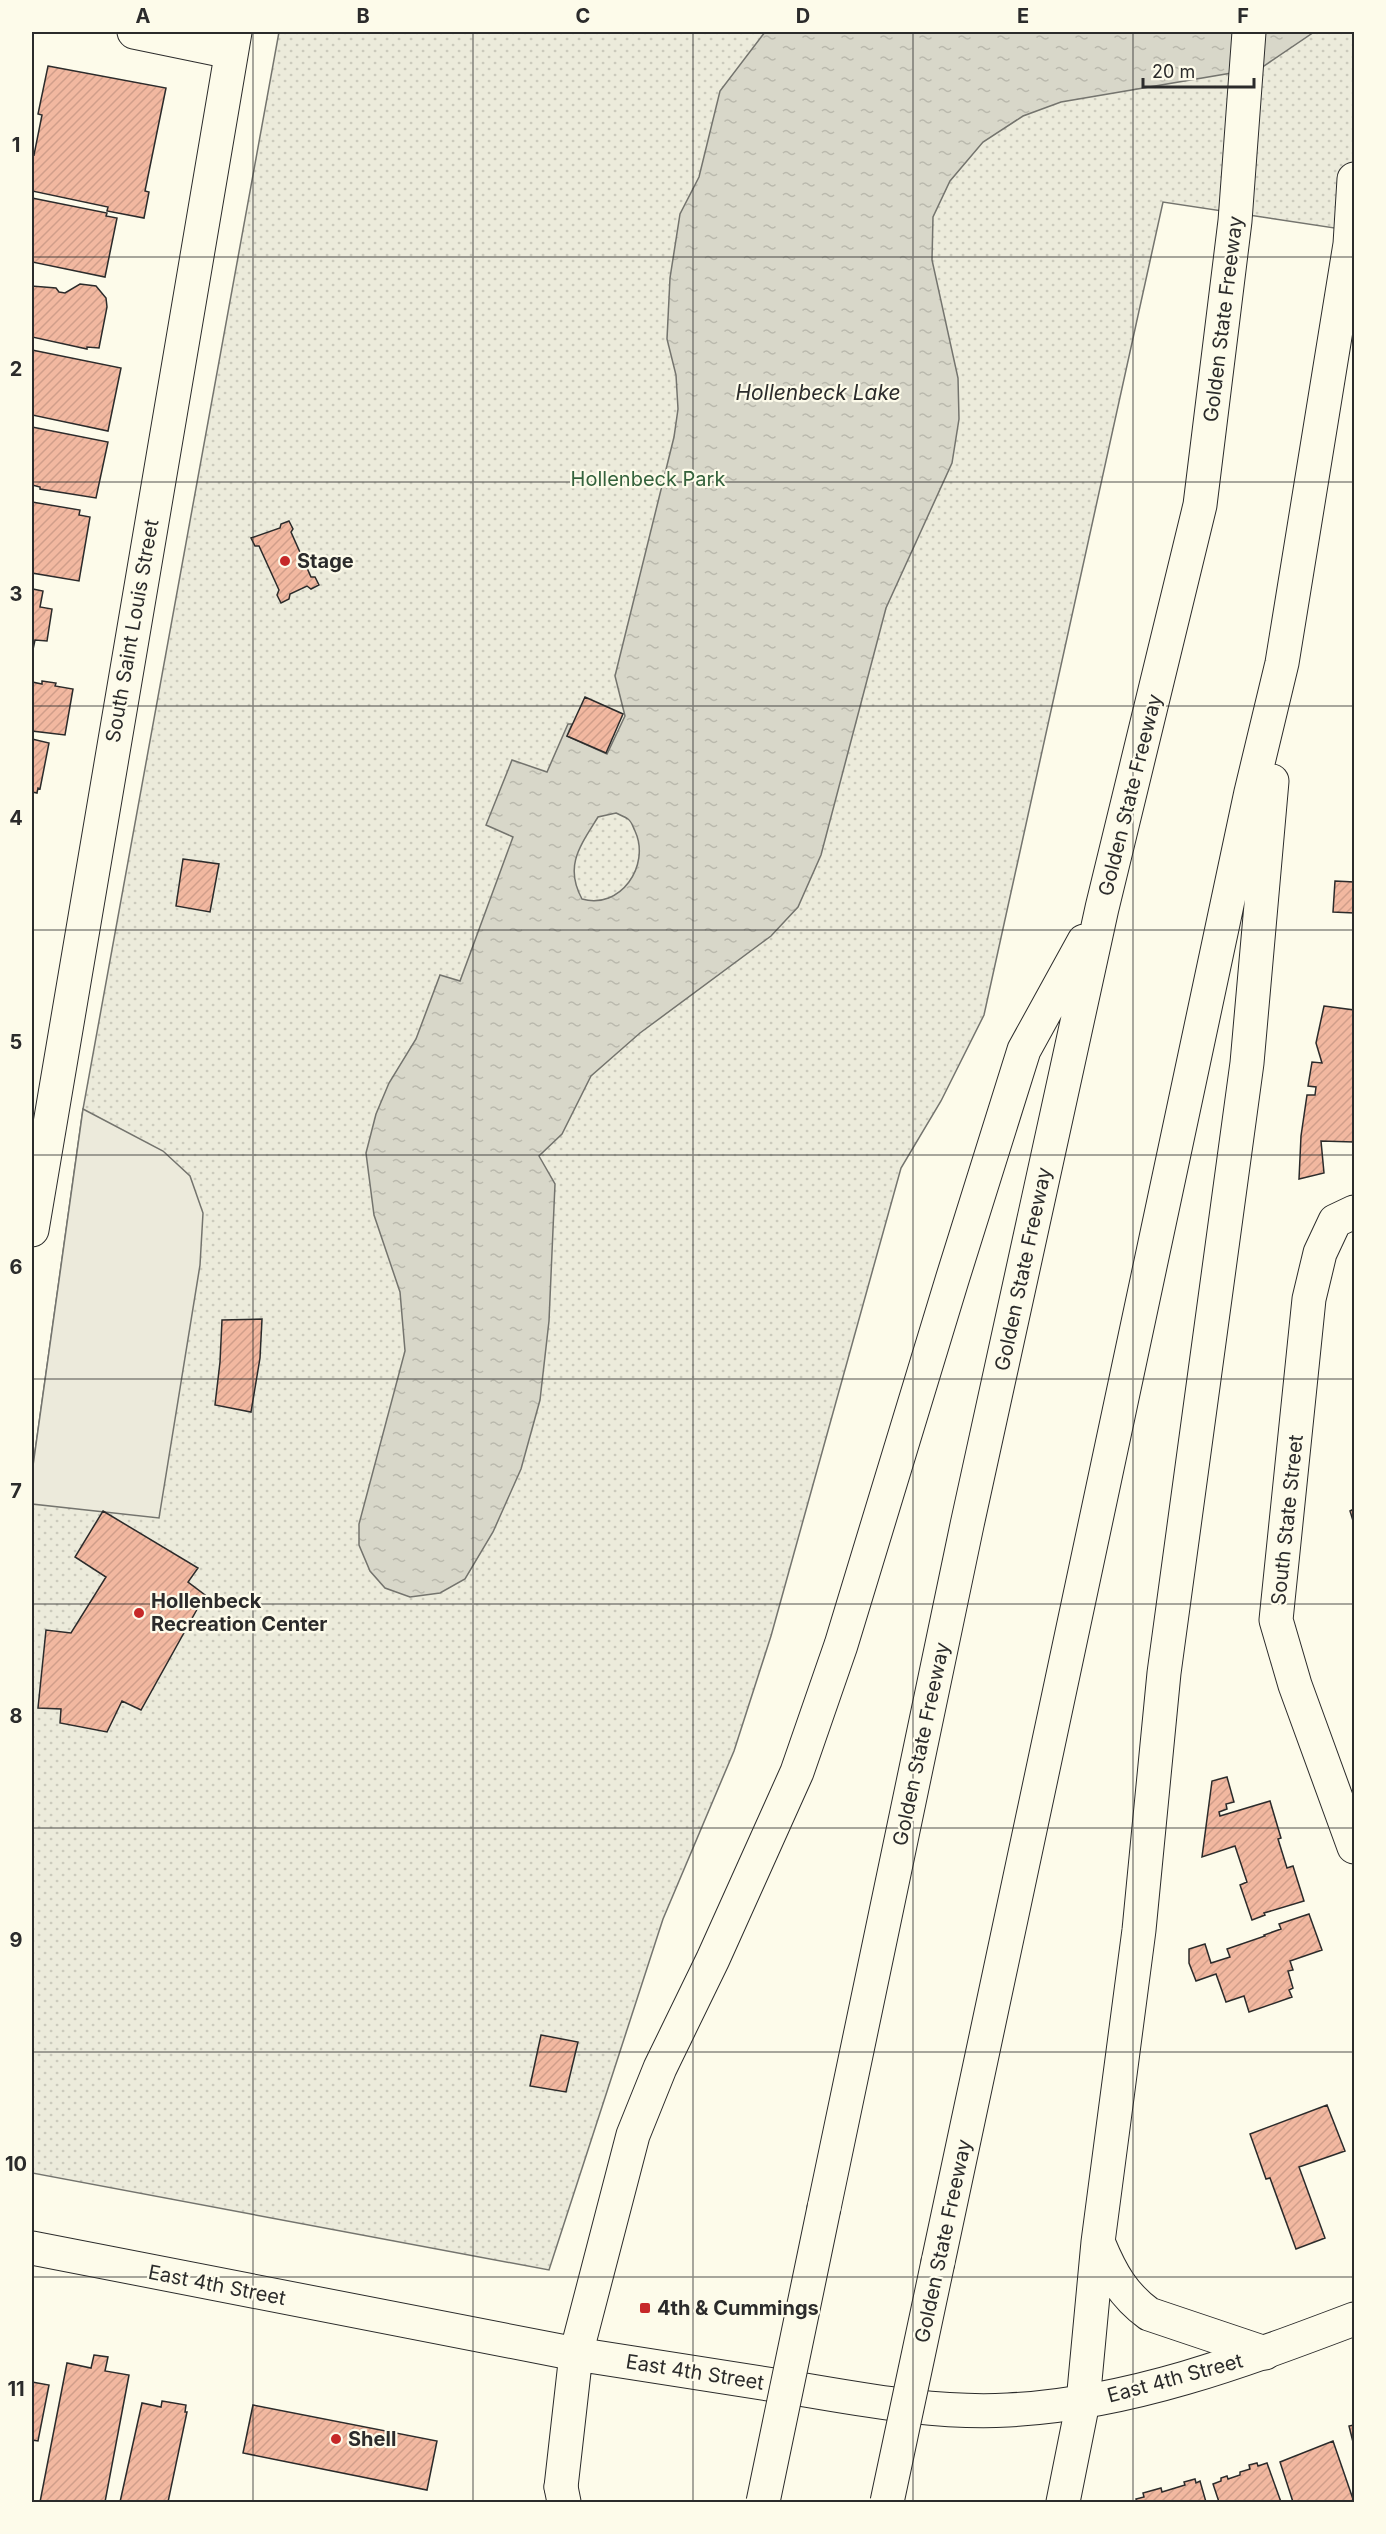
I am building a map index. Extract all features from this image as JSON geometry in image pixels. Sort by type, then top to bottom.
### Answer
[{"type":"main road","points":[[134,32],[233,41]]},
{"type":"main road","name":"Golden State Freeway","points":[[763,2502],[965,1536],[1102,908],[1200,505],[1235,221],[1249,32]]},
{"type":"main road","name":"South Saint Louis Street","points":[[32,1230],[233,41]]},
{"type":"main road","name":"Golden State Freeway","points":[[887,2502],[1249,804],[1282,663],[1350,244],[1354,179]]},
{"type":"main road","points":[[1063,2502],[1083,2402],[1098,2242],[1139,1929],[1164,1673],[1247,1063],[1282,663]]},
{"type":"main road","points":[[560,2497],[576,2354],[633,2135],[660,2068],[713,1959],[797,1772],[841,1645],[951,1280],[1024,1050],[1102,908]]},
{"type":"main road","name":"South State Street","points":[[1345,1216],[1320,1253],[1309,1299],[1276,1620],[1295,1685],[1354,1847]]},
{"type":"main road","points":[[1098,2242],[1114,2278],[1132,2302],[1149,2314],[1266,2353]]},
{"type":"main road","name":"East 4th Street","points":[[32,2248],[576,2354],[852,2398],[952,2410],[1009,2410],[1083,2402],[1167,2384],[1266,2353],[1354,2319]]},
{"type":"green space","name":"Hollenbeck Park","points":[[279,32],[1354,32],[1354,231],[1163,202],[984,1015],[941,1101],[901,1168],[771,1636],[734,1751],[663,1919],[549,2270],[32,2173],[32,1473],[83,1109]]},
{"type":"shaded area","points":[[83,1109],[163,1151],[190,1176],[203,1213],[200,1265],[159,1518],[32,1504],[32,1473]]},
{"type":"water","name":"Hollenbeck Lake","points":[[765,32],[1314,32],[1261,68],[1061,102],[1023,116],[983,142],[950,181],[933,217],[932,260],[958,378],[959,419],[952,463],[886,608],[821,855],[798,907],[771,936],[640,1033],[591,1076],[562,1134],[539,1156],[555,1184],[549,1321],[540,1400],[521,1469],[493,1532],[465,1579],[440,1593],[410,1597],[385,1588],[370,1571],[359,1545],[359,1524],[405,1351],[400,1292],[374,1215],[366,1153],[376,1114],[389,1083],[416,1039],[440,975],[460,981],[513,837],[486,825],[512,760],[547,772],[568,724],[572,724],[567,736],[607,754],[625,716],[615,676],[674,437],[678,409],[676,375],[667,339],[670,278],[680,214],[699,177],[720,91]],"holes":[[[616,813],[629,820],[635,831],[639,844],[639,858],[635,871],[620,892],[609,898],[596,901],[582,899],[574,876],[576,856],[598,817]]]},
{"type":"building","points":[[48,66],[166,88],[145,191],[149,192],[144,218],[107,211],[108,207],[32,191],[32,154],[34,155],[42,115],[38,114]]},
{"type":"building","points":[[32,198],[107,213],[106,216],[117,218],[105,277],[32,262]]},
{"type":"building","points":[[80,284],[96,286],[106,298],[107,307],[99,348],[87,347],[87,349],[32,337],[32,286],[56,288],[59,292],[65,293]]},
{"type":"building","points":[[32,350],[121,368],[108,431],[32,415]]},
{"type":"building","points":[[32,427],[108,442],[96,498],[40,489],[32,485]]},
{"type":"building","points":[[32,502],[80,510],[79,515],[90,517],[79,581],[32,573]]},
{"type":"building","name":"Stage","points":[[289,521],[293,529],[291,532],[311,577],[315,577],[319,585],[311,589],[307,586],[290,594],[289,599],[281,603],[277,595],[279,590],[259,546],[255,546],[251,538],[280,528],[281,524]]},
{"type":"building","points":[[32,586],[33,589],[43,591],[40,607],[52,609],[47,641],[35,640],[32,654]]},
{"type":"building","points":[[42,681],[73,689],[65,735],[32,731],[32,682],[42,684]]},
{"type":"building","points":[[585,697],[623,714],[606,753],[567,736]]},
{"type":"building","points":[[32,739],[49,743],[40,789],[38,788],[37,793],[32,792]]},
{"type":"building","points":[[183,859],[219,864],[210,912],[176,906]]},
{"type":"building","points":[[1335,881],[1354,882],[1354,913],[1333,912]]},
{"type":"building","points":[[1324,1006],[1354,1010],[1354,1142],[1321,1141],[1324,1173],[1299,1179],[1301,1136],[1307,1095],[1315,1095],[1316,1087],[1308,1086],[1312,1062],[1322,1063],[1316,1043]]},
{"type":"building","points":[[262,1319],[260,1358],[251,1412],[215,1405],[222,1320]]},
{"type":"building","points":[[1354,1509],[1354,1524],[1350,1511]]},
{"type":"building","name":"Hollenbeck Recreation Center","points":[[103,1511],[198,1568],[188,1582],[205,1595],[141,1710],[122,1701],[107,1732],[60,1723],[61,1709],[38,1708],[46,1630],[71,1633],[106,1577],[75,1557]]},
{"type":"building","points":[[1227,1777],[1234,1802],[1226,1804],[1227,1809],[1219,1812],[1220,1816],[1270,1801],[1287,1868],[1293,1866],[1304,1901],[1264,1913],[1265,1915],[1252,1920],[1240,1885],[1247,1882],[1235,1846],[1202,1857],[1212,1781]]},
{"type":"building","points":[[1309,1914],[1322,1950],[1290,1961],[1293,1970],[1288,1971],[1293,1988],[1289,1990],[1292,1997],[1249,2012],[1244,1996],[1226,2002],[1216,1974],[1196,1981],[1189,1963],[1189,1949],[1205,1944],[1211,1963],[1230,1957],[1227,1949],[1265,1936],[1281,1929],[1279,1924]]},
{"type":"building","points":[[541,2035],[578,2042],[566,2092],[530,2086]]},
{"type":"building","points":[[1327,2105],[1345,2151],[1299,2167],[1325,2238],[1296,2249],[1270,2178],[1266,2179],[1250,2134]]},
{"type":"building","points":[[94,2355],[108,2357],[105,2371],[129,2375],[105,2502],[40,2502],[67,2363],[91,2368]]},
{"type":"building","points":[[32,2382],[49,2385],[38,2441],[32,2440]]},
{"type":"building","points":[[162,2401],[186,2405],[185,2412],[187,2412],[168,2502],[120,2502],[142,2403],[161,2407]]},
{"type":"building","points":[[253,2405],[437,2441],[427,2490],[243,2453]]},
{"type":"building","points":[[1354,2425],[1354,2446],[1349,2426]]},
{"type":"building","points":[[1333,2441],[1354,2502],[1293,2502],[1280,2462]]},
{"type":"building","points":[[1257,2463],[1258,2466],[1267,2463],[1281,2502],[1219,2502],[1213,2484],[1227,2476],[1228,2479],[1240,2475],[1240,2472],[1250,2469],[1249,2465]]},
{"type":"building","points":[[1195,2479],[1196,2483],[1200,2481],[1206,2502],[1137,2502],[1136,2499],[1144,2497],[1143,2493],[1161,2488],[1162,2492],[1185,2485],[1184,2482]]},
{"type":"place","name":"Stage","points":[[285,561]]},
{"type":"place","name":"Hollenbeck Recreation Center","points":[[139,1613]]},
{"type":"place","name":"4th & Cummings","points":[[645,2308]]},
{"type":"place","name":"Shell","points":[[336,2439]]}]
